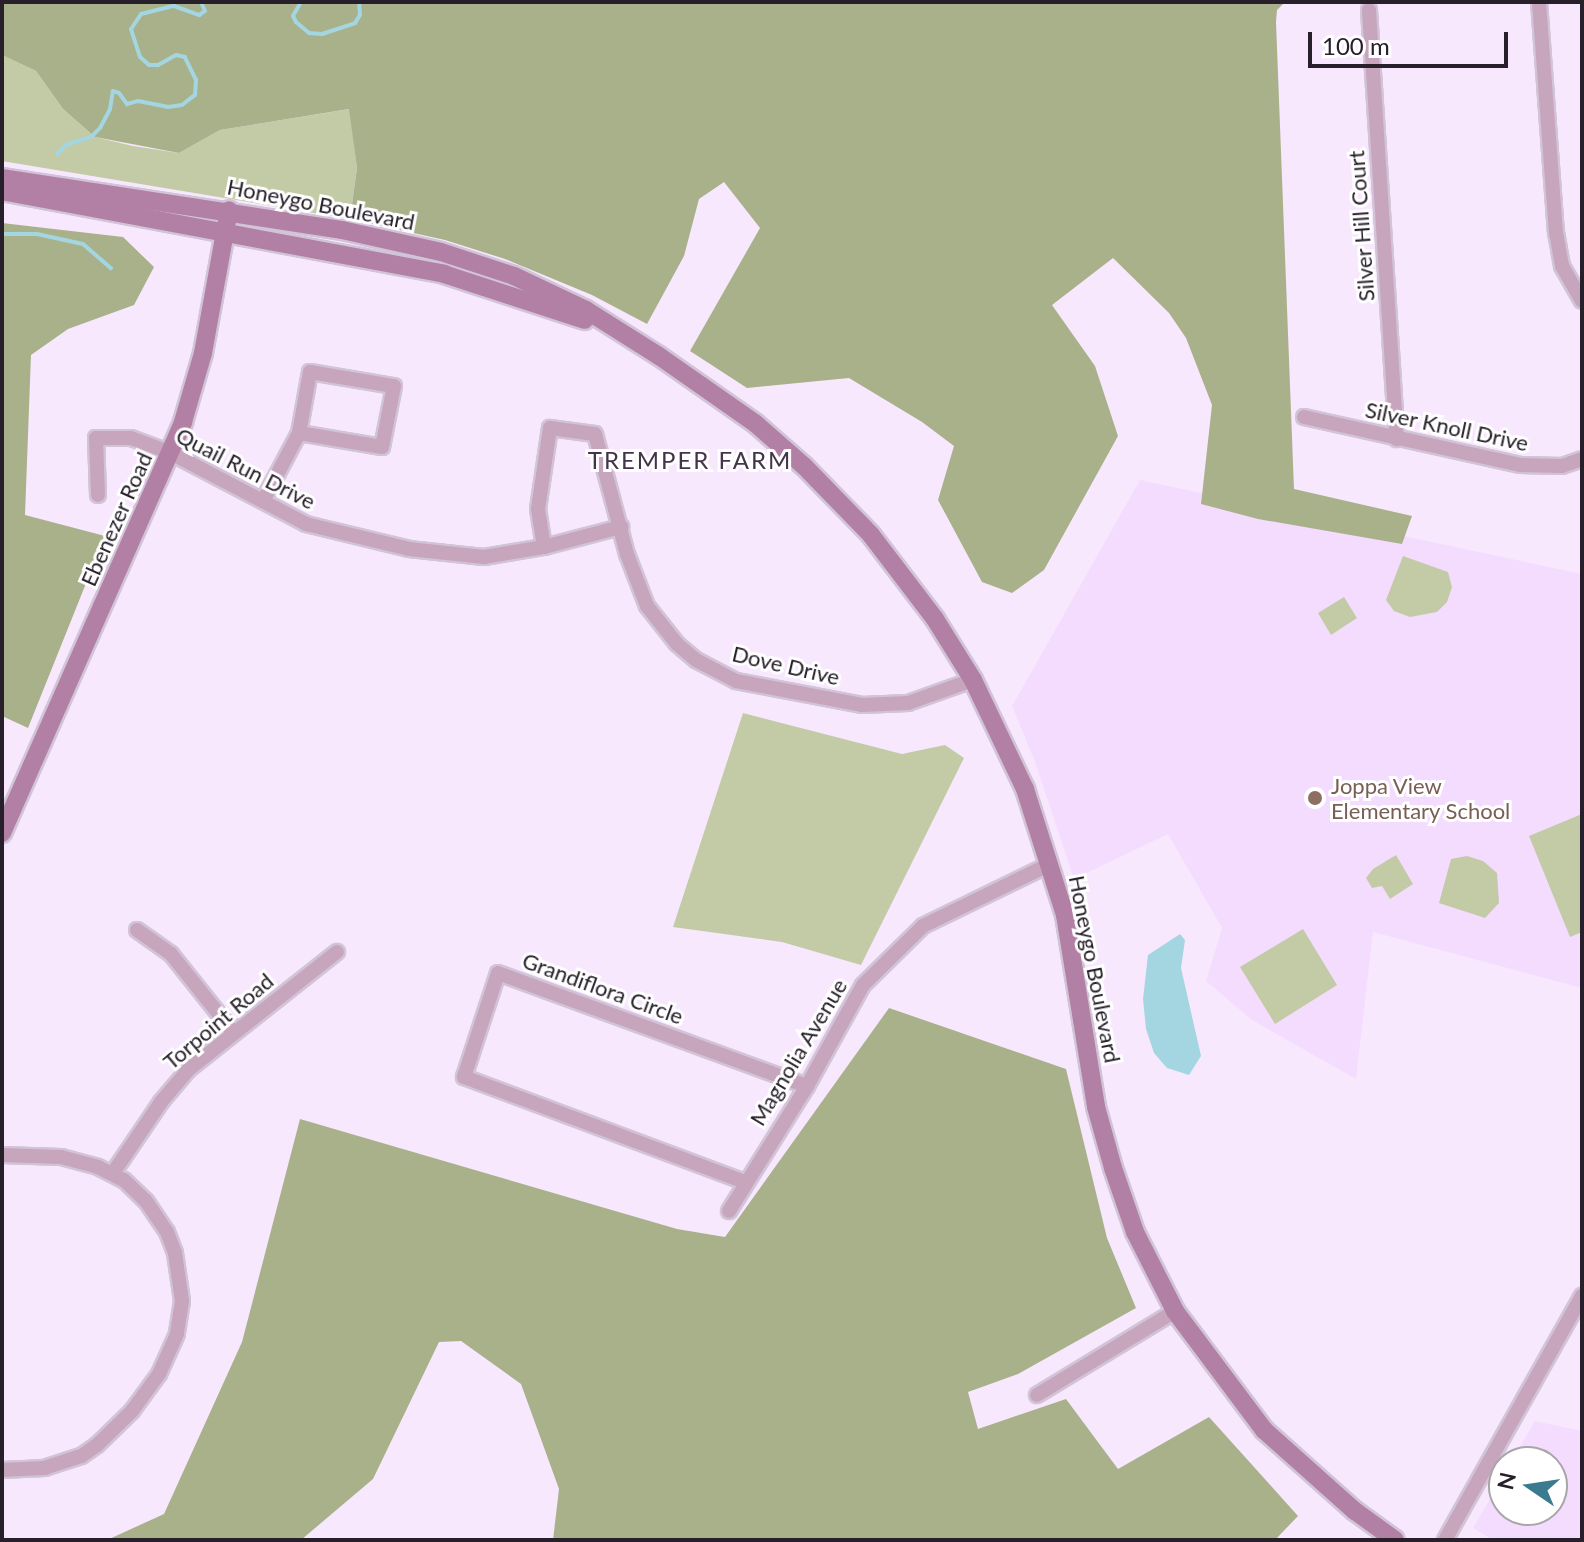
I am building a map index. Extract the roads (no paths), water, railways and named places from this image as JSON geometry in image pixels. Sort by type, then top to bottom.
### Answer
[{"type":"main road","name":"Honeygo Boulevard","points":[[2,178],[229,210],[441,252],[546,289],[715,393],[804,466],[903,574],[973,680],[1025,789],[1065,915],[1096,1107],[1113,1168],[1135,1232],[1175,1311],[1264,1430],[1343,1502],[1395,1540]]},
{"type":"main road","name":"Honeygo Boulevard","points":[[2,191],[444,274],[614,330]]},
{"type":"main road","name":"Ebenezer Road","points":[[2,833],[171,453],[201,364],[229,210]]},
{"type":"street","points":[[1539,2],[1556,232],[1562,266],[1582,301]]},
{"type":"street","name":"Silver Hill Court","points":[[1369,10],[1397,439]]},
{"type":"street","points":[[263,501],[299,433],[310,372],[394,386],[382,447],[299,433]]},
{"type":"street","name":"Silver Knoll Drive","points":[[1304,417],[1484,460],[1562,466],[1582,459]]},
{"type":"street","name":"Dove Drive","points":[[544,547],[538,509],[550,428],[595,434],[638,585],[659,624],[696,660],[736,681],[862,705],[887,706],[923,699],[973,680]]},
{"type":"street","name":"Quail Run Drive","points":[[98,495],[96,438],[131,438],[171,453],[324,530],[440,555],[484,557],[544,547],[621,527]]},
{"type":"street","name":"Magnolia Avenue","points":[[729,1211],[807,1086],[863,985],[923,926],[1050,864]]},
{"type":"street","points":[[137,930],[171,954],[233,1032]]},
{"type":"street","name":"Torpoint Road","points":[[113,1173],[161,1102],[188,1070],[337,952]]},
{"type":"street","name":"Grandiflora Circle","points":[[745,1182],[464,1077],[498,973],[807,1086]]},
{"type":"street","points":[[2,1155],[61,1157],[113,1173],[146,1201],[159,1217],[175,1253],[182,1301],[177,1334],[159,1374],[145,1395],[97,1445],[73,1460],[45,1468],[2,1470]]},
{"type":"street","points":[[1445,1540],[1582,1296]]},
{"type":"street","points":[[1037,1395],[1175,1311]]},
{"type":"waterway","points":[[57,154],[66,145],[91,137],[100,128],[110,109],[113,91],[119,93],[127,104],[138,101],[168,107],[182,105],[195,95],[196,80],[185,57],[176,55],[158,65],[149,65],[140,57],[131,29],[141,14],[174,6],[199,15],[205,11],[201,2]]},
{"type":"waterway","points":[[259,2],[270,2]]},
{"type":"waterway","points":[[301,2],[293,16],[296,22],[309,33],[322,34],[355,23],[360,15],[359,2]]},
{"type":"waterway","points":[[2,234],[37,234],[83,244],[111,268]]},
{"type":"place","name":"Joppa View Elementary School","points":[[1315,798]]},
{"type":"district","name":"TREMPER FARM","points":[[690,460]]}]
